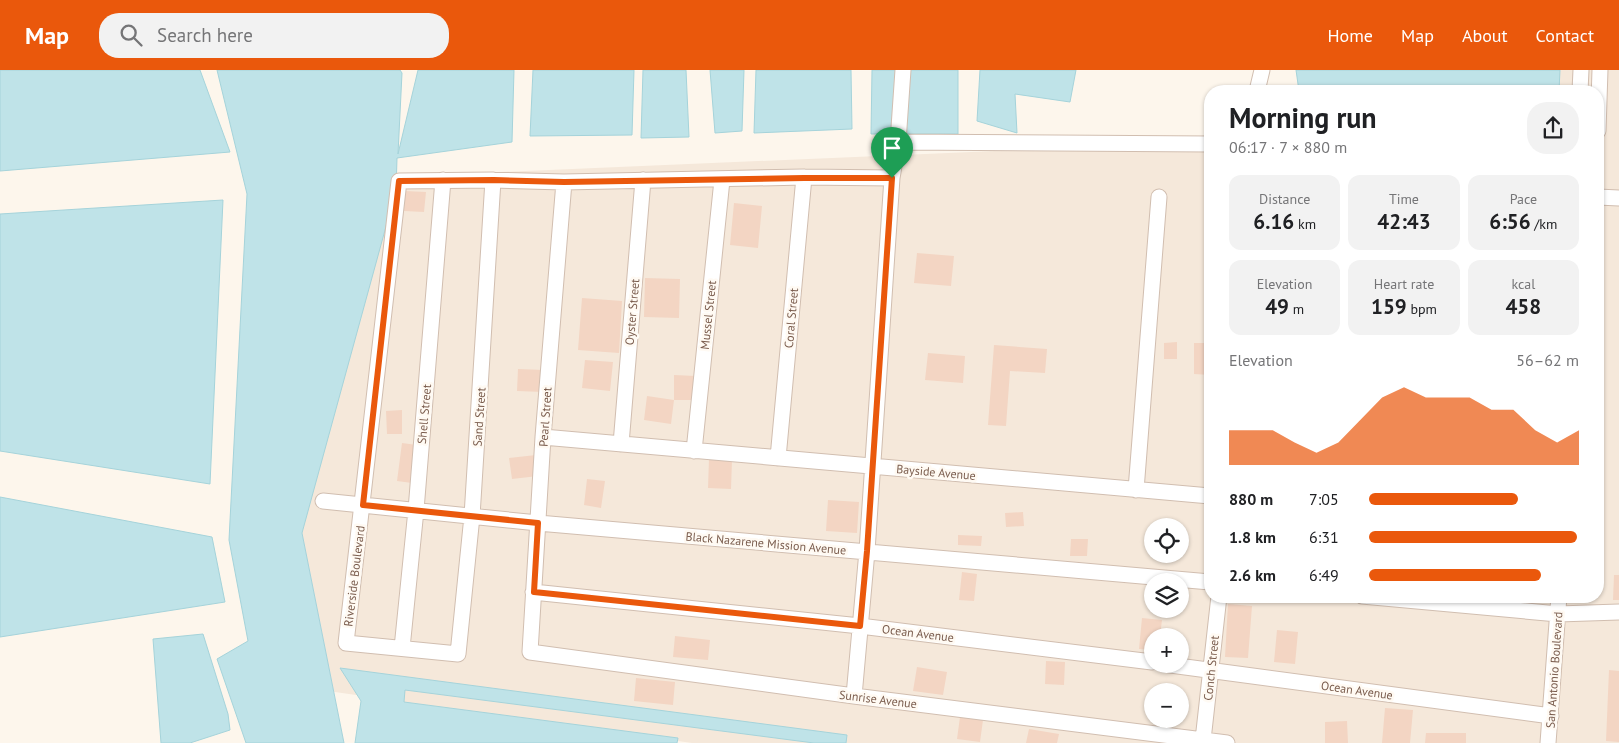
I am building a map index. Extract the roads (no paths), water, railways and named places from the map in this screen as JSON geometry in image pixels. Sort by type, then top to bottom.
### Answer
[{"type":"street","points":[[854,696],[867,551],[892,178],[898,142],[903,70]]},
{"type":"street","points":[[1258,85],[1262,70]]},
{"type":"street","points":[[1580,85],[1581,70]]},
{"type":"street","points":[[1600,70],[1600,85]]},
{"type":"street","points":[[898,142],[1204,144]]},
{"type":"street","name":"Coral Street","points":[[778,458],[804,178]]},
{"type":"street","points":[[443,180],[564,182],[892,178]]},
{"type":"street","name":"Riverside Boulevard","points":[[402,648],[346,643],[399,181],[443,180]]},
{"type":"street","name":"Shell Street","points":[[402,648],[416,510],[443,180]]},
{"type":"street","name":"Sand Street","points":[[402,648],[458,654],[472,516],[494,180]]},
{"type":"street","name":"Oyster Street","points":[[621,444],[643,180]]},
{"type":"street","name":"Mussel Street","points":[[694,451],[722,180]]},
{"type":"street","name":"Pearl Street","points":[[530,652],[543,437],[564,182]]},
{"type":"street","points":[[1136,490],[1159,197]]},
{"type":"street","points":[[1604,197],[1619,198]]},
{"type":"street","name":"Bayside Avenue","points":[[543,437],[1204,496]]},
{"type":"street","name":"Black Nazarene Mission Avenue","points":[[323,501],[538,523],[1204,581]]},
{"type":"street","name":"Ocean Avenue","points":[[534,592],[860,626],[1144,661]]},
{"type":"street","name":"Conch Street","points":[[1204,740],[1217,603]]},
{"type":"street","points":[[1438,603],[1558,614],[1619,612]]},
{"type":"street","name":"San Antonio Boulevard","points":[[1548,743],[1559,603]]},
{"type":"street","name":"Sunrise Avenue","points":[[530,652],[854,696],[1227,743]]},
{"type":"street","name":"Ocean Avenue","points":[[1189,667],[1551,716]]},
{"type":"water","points":[[0,70],[200,70],[230,152],[0,171]]},
{"type":"water","points":[[217,70],[400,70],[402,73],[398,154],[418,70],[514,70],[512,142],[397,158],[396,190],[302,533],[344,743],[246,743],[217,659],[248,641],[229,540],[247,194]]},
{"type":"water","points":[[533,70],[634,70],[632,135],[530,136]]},
{"type":"water","points":[[643,70],[686,70],[689,137],[641,138]]},
{"type":"water","points":[[710,70],[744,70],[742,131],[715,133]]},
{"type":"water","points":[[756,70],[851,70],[852,129],[754,133]]},
{"type":"water","points":[[872,70],[958,70],[958,134],[871,134]]},
{"type":"water","points":[[980,70],[1076,70],[1070,102],[1015,94],[1017,133],[977,121]]},
{"type":"water","points":[[1296,70],[1560,70],[1559,85],[1298,85]]},
{"type":"water","points":[[223,200],[210,484],[0,451],[0,214]]},
{"type":"water","points":[[0,497],[212,537],[225,602],[0,637]]},
{"type":"water","points":[[203,634],[228,714],[230,730],[190,743],[161,743],[153,639]]},
{"type":"water","points":[[340,668],[847,735],[846,743],[814,743],[405,690],[404,702],[678,738],[677,743],[355,743],[361,701]]}]
